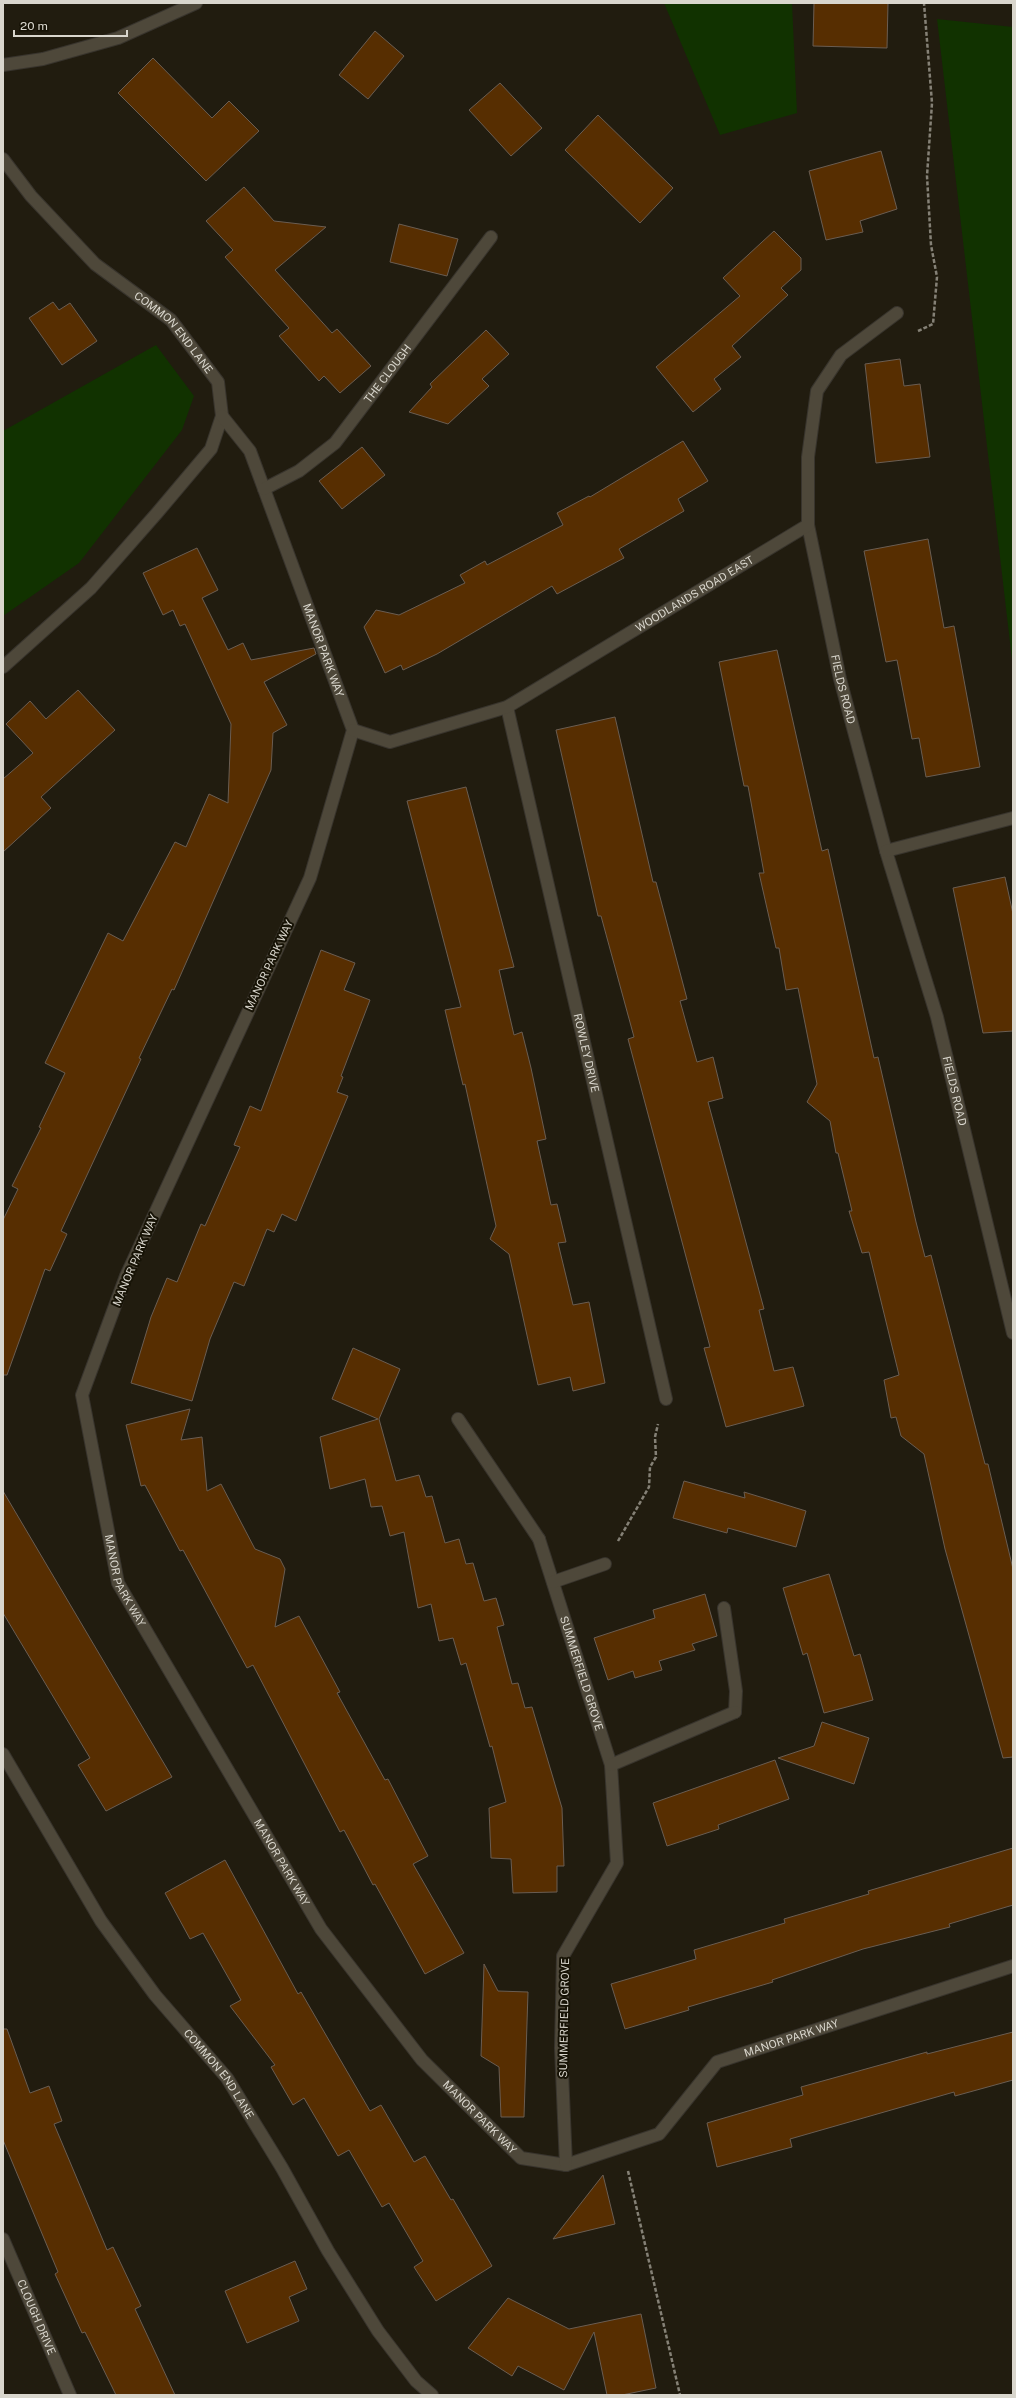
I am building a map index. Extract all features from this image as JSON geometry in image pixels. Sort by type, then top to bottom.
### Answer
[{"type":"street","points":[[3,65],[43,59],[118,38],[196,3]]},
{"type":"street","name":"COMMON END LANE","points":[[3,159],[31,196],[95,264],[171,320],[218,382],[222,416],[211,449],[146,525],[91,588],[3,667]]},
{"type":"street","name":"THE CLOUGH","points":[[264,490],[299,471],[335,443],[491,237]]},
{"type":"street","points":[[808,524],[808,457],[817,391],[841,356],[894,315]]},
{"type":"street","name":"MANOR PARK WAY","points":[[222,416],[250,451],[354,730],[310,878],[126,1276],[82,1395],[118,1583],[321,1929],[422,2060],[521,2158],[566,2165],[659,2134],[717,2062],[1013,1966]]},
{"type":"street","name":"WOODLANDS ROAD EAST","points":[[354,730],[390,742],[507,707],[808,524]]},
{"type":"street","name":"FIELDS ROAD","points":[[808,524],[840,678],[886,851],[937,1017],[1013,1333]]},
{"type":"street","name":"ROWLEY DRIVE","points":[[507,707],[666,1398]]},
{"type":"street","points":[[886,851],[1013,818]]},
{"type":"street","name":"SUMMERFIELD GROVE","points":[[458,1418],[539,1539],[611,1765],[616,1863],[563,1956],[561,2048],[566,2165]]},
{"type":"street","points":[[552,1582],[605,1564]]},
{"type":"street","points":[[611,1765],[734,1712],[736,1691],[724,1608]]},
{"type":"street","name":"COMMON END LANE","points":[[3,1754],[101,1921],[155,1994],[227,2078],[282,2168],[328,2251],[378,2331],[416,2381],[432,2395]]},
{"type":"street","name":"CLOUGH DRIVE","points":[[3,2239],[70,2395]]},
{"type":"path","points":[[894,315],[903,330],[916,331],[933,324],[937,277],[931,245],[927,176],[932,103],[924,3]]},
{"type":"path","points":[[605,1564],[648,1487],[650,1467],[656,1457],[655,1437],[666,1398]]},
{"type":"path","points":[[622,2146],[680,2395]]},
{"type":"green space","points":[[664,3],[792,3],[797,113],[720,135]]},
{"type":"green space","points":[[937,19],[1013,27],[1013,668]]},
{"type":"green space","points":[[156,345],[194,396],[182,430],[79,563],[3,616],[3,431]]},
{"type":"building","points":[[814,3],[888,3],[887,48],[813,46]]},
{"type":"building","points":[[375,31],[404,56],[368,99],[339,75]]},
{"type":"building","points":[[153,58],[212,118],[229,101],[259,131],[206,181],[118,93]]},
{"type":"building","points":[[500,83],[542,128],[511,156],[469,110]]},
{"type":"building","points":[[598,115],[673,188],[640,223],[565,150]]},
{"type":"building","points":[[881,151],[897,209],[860,221],[863,232],[826,240],[809,171]]},
{"type":"building","points":[[244,187],[274,221],[326,227],[275,270],[332,333],[337,329],[371,366],[340,393],[324,376],[319,381],[279,336],[289,328],[225,257],[233,250],[206,221]]},
{"type":"building","points":[[399,224],[458,239],[447,276],[390,262]]},
{"type":"building","points":[[774,231],[801,258],[801,270],[781,288],[788,295],[732,346],[741,357],[714,379],[721,389],[693,412],[656,367],[740,296],[723,278]]},
{"type":"building","points":[[53,302],[59,310],[70,303],[97,341],[62,365],[29,318]]},
{"type":"building","points":[[486,330],[509,354],[482,379],[489,386],[448,424],[409,412],[432,387],[430,384]]},
{"type":"building","points":[[900,359],[904,386],[920,384],[930,457],[876,463],[865,364]]},
{"type":"building","points":[[683,441],[708,481],[678,499],[684,511],[619,549],[624,558],[557,594],[552,586],[437,654],[403,670],[401,665],[385,673],[364,627],[376,610],[399,615],[465,583],[460,575],[485,561],[487,565],[563,525],[557,513],[589,496],[590,497]]},
{"type":"building","points":[[362,447],[385,475],[342,509],[319,481]]},
{"type":"building","points":[[928,539],[944,628],[954,626],[980,767],[926,777],[919,738],[912,739],[897,660],[886,662],[864,551]]},
{"type":"building","points":[[197,548],[218,590],[202,598],[228,650],[243,643],[251,660],[314,648],[316,654],[264,682],[287,725],[273,733],[271,770],[174,990],[172,989],[139,1058],[141,1059],[61,1231],[67,1234],[50,1271],[45,1269],[7,1375],[3,1375],[3,1220],[18,1189],[12,1186],[41,1128],[39,1127],[65,1073],[45,1063],[108,933],[123,941],[175,842],[186,847],[209,794],[228,803],[231,724],[185,624],[180,626],[173,610],[163,615],[143,573]]},
{"type":"building","points":[[777,650],[822,851],[828,849],[874,1058],[878,1057],[916,1222],[925,1257],[931,1255],[985,1464],[988,1464],[1013,1569],[1013,1757],[1003,1758],[945,1549],[924,1454],[901,1436],[896,1417],[891,1418],[884,1380],[899,1375],[869,1252],[862,1253],[849,1211],[852,1211],[838,1153],[836,1153],[830,1121],[807,1102],[817,1084],[798,988],[786,990],[779,948],[776,948],[759,873],[764,873],[748,786],[744,786],[719,662]]},
{"type":"building","points":[[78,690],[115,730],[41,797],[51,808],[3,852],[3,779],[33,753],[6,724],[30,701],[46,719]]},
{"type":"building","points":[[615,717],[653,882],[656,882],[687,999],[680,1001],[697,1062],[713,1057],[723,1098],[708,1102],[764,1309],[759,1310],[774,1371],[793,1367],[804,1406],[726,1427],[704,1348],[710,1347],[628,1039],[634,1037],[601,916],[598,916],[556,730]]},
{"type":"building","points":[[466,787],[514,967],[499,970],[514,1035],[522,1032],[531,1068],[546,1139],[537,1141],[551,1205],[557,1204],[566,1242],[558,1243],[573,1305],[589,1302],[605,1383],[573,1391],[570,1377],[538,1385],[509,1254],[490,1239],[496,1226],[465,1084],[463,1085],[445,1010],[461,1007],[407,801]]},
{"type":"building","points":[[1005,877],[1013,914],[1013,1031],[983,1033],[953,888]]},
{"type":"building","points":[[321,950],[355,963],[344,990],[370,1000],[341,1076],[343,1077],[337,1092],[348,1096],[296,1221],[282,1214],[274,1232],[267,1229],[244,1286],[234,1282],[210,1339],[192,1401],[131,1383],[151,1317],[167,1278],[177,1282],[201,1224],[205,1226],[240,1147],[234,1145],[250,1106],[261,1111]]},
{"type":"building","points":[[353,1348],[400,1369],[379,1419],[396,1481],[419,1475],[426,1497],[432,1496],[445,1543],[459,1539],[466,1564],[473,1563],[484,1601],[496,1598],[504,1625],[497,1627],[512,1684],[518,1683],[525,1708],[532,1707],[562,1808],[564,1866],[557,1866],[557,1892],[513,1893],[511,1859],[491,1858],[489,1808],[506,1802],[492,1746],[490,1747],[466,1663],[461,1665],[453,1638],[439,1641],[431,1604],[418,1608],[404,1532],[390,1536],[382,1506],[371,1507],[365,1479],[330,1489],[320,1437],[378,1419],[332,1399]]},
{"type":"building","points":[[190,1409],[181,1440],[202,1437],[207,1491],[221,1484],[255,1549],[280,1559],[285,1569],[275,1627],[299,1616],[340,1692],[337,1693],[385,1780],[388,1779],[428,1856],[413,1864],[464,1953],[425,1974],[375,1884],[373,1885],[344,1830],[340,1832],[253,1665],[247,1668],[183,1550],[180,1551],[145,1485],[141,1486],[126,1425]]},
{"type":"building","points":[[684,1481],[745,1498],[744,1492],[806,1511],[796,1547],[728,1528],[727,1533],[673,1518]]},
{"type":"building","points":[[3,1491],[172,1777],[106,1811],[78,1765],[90,1758],[3,1613]]},
{"type":"building","points":[[829,1574],[854,1656],[860,1654],[873,1700],[824,1713],[807,1653],[803,1655],[783,1588]]},
{"type":"building","points":[[705,1594],[717,1636],[692,1644],[695,1650],[659,1661],[662,1670],[635,1678],[633,1671],[608,1680],[594,1638],[655,1618],[653,1610]]},
{"type":"building","points":[[822,1722],[869,1738],[854,1784],[778,1758],[814,1746]]},
{"type":"building","points":[[775,1760],[789,1799],[718,1825],[719,1829],[667,1846],[653,1803]]},
{"type":"building","points":[[1013,1848],[1013,1905],[949,1924],[950,1927],[863,1949],[772,1980],[773,1982],[688,2007],[689,2010],[625,2029],[611,1984],[696,1959],[694,1950],[785,1923],[784,1919],[869,1894],[868,1891]]},
{"type":"building","points":[[225,1860],[298,1994],[301,1992],[370,2111],[381,2105],[414,2162],[425,2156],[451,2200],[453,2199],[492,2266],[436,2301],[414,2267],[423,2261],[389,2203],[382,2207],[349,2150],[338,2156],[304,2098],[293,2105],[271,2067],[275,2065],[230,2006],[241,2000],[203,1933],[190,1939],[165,1893]]},
{"type":"building","points":[[484,1964],[498,1991],[528,1992],[524,2117],[501,2117],[499,2067],[481,2056]]},
{"type":"building","points":[[3,2029],[7,2029],[30,2093],[49,2086],[62,2121],[54,2124],[107,2250],[113,2247],[141,2306],[135,2309],[175,2395],[116,2395],[85,2332],[82,2333],[55,2274],[58,2272],[3,2140]]},
{"type":"building","points":[[1013,2032],[1013,2080],[955,2096],[954,2092],[790,2139],[792,2147],[717,2167],[707,2123],[803,2095],[801,2087],[927,2052],[927,2054]]},
{"type":"building","points":[[603,2175],[615,2224],[553,2239]]},
{"type":"building","points":[[295,2261],[307,2289],[289,2297],[299,2321],[247,2343],[225,2291]]},
{"type":"building","points":[[508,2298],[569,2329],[641,2314],[656,2388],[622,2395],[607,2395],[594,2332],[564,2390],[518,2366],[512,2376],[468,2348]]}]
